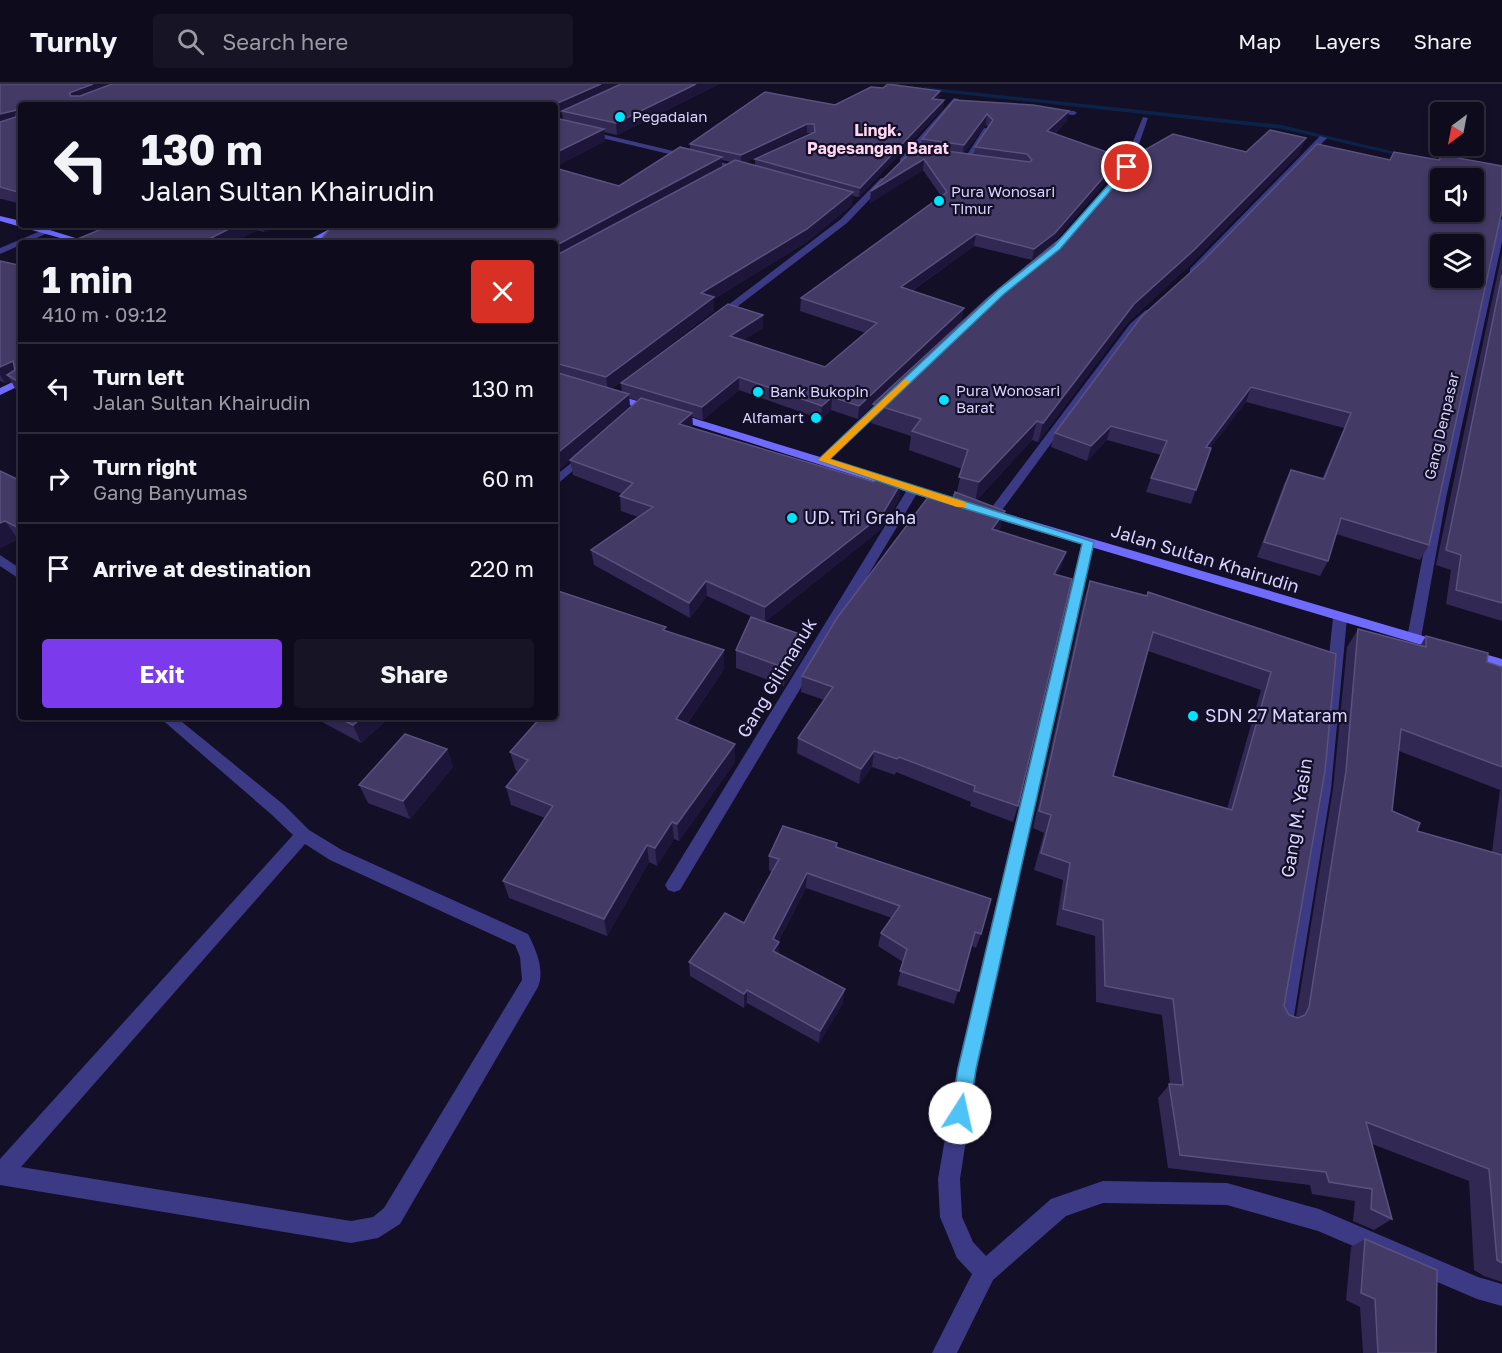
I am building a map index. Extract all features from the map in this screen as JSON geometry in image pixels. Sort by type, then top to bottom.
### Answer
[{"type":"main road","points":[[558,121],[565,117]]},
{"type":"main road","points":[[0,218],[18,223]]},
{"type":"main road","points":[[34,228],[76,240]]},
{"type":"main road","points":[[313,240],[337,228]]},
{"type":"main road","points":[[0,392],[18,383]]},
{"type":"main road","name":"Jalan Sultan Khairudin","points":[[612,393],[638,409],[823,460],[993,514],[1502,664]]},
{"type":"street","points":[[705,327],[844,222],[958,104]]},
{"type":"street","points":[[1040,111],[1074,113]]},
{"type":"street","points":[[1112,184],[1127,167],[1146,118]]},
{"type":"street","points":[[558,124],[740,168],[754,169]]},
{"type":"street","points":[[966,159],[986,129]]},
{"type":"street","points":[[1185,279],[1323,138]]},
{"type":"street","points":[[911,152],[922,154]]},
{"type":"street","points":[[955,158],[976,161]]},
{"type":"street","points":[[726,172],[740,168]]},
{"type":"street","points":[[850,200],[861,203]]},
{"type":"street","name":"Gang Denpasar","points":[[1414,638],[1440,500],[1463,411],[1466,385],[1478,341],[1502,221]]},
{"type":"street","points":[[27,240],[46,232]]},
{"type":"street","points":[[0,251],[18,244]]},
{"type":"street","points":[[993,514],[1133,326],[1159,303]]},
{"type":"street","points":[[823,460],[898,389]]},
{"type":"street","points":[[558,479],[599,443]]},
{"type":"street","name":"Gang Gilimanuk","points":[[674,885],[914,490]]},
{"type":"street","points":[[985,1272],[965,1250],[951,1217],[949,1179],[967,1069],[1088,542]]},
{"type":"street","points":[[0,559],[18,574]]},
{"type":"street","name":"Gang M. Yasin","points":[[1283,1022],[1323,789],[1340,618]]},
{"type":"street","points":[[0,1174],[351,1232],[378,1227],[392,1216],[531,981],[530,957],[522,940],[336,855],[303,835],[211,753],[170,720]]},
{"type":"street","points":[[0,1174],[303,835]]},
{"type":"street","points":[[944,1353],[985,1272],[1059,1207],[1103,1192],[1227,1194],[1319,1220],[1477,1288],[1502,1295]]},
{"type":"building","points":[[0,84],[93,84],[69,93],[71,96],[80,96],[112,84],[601,84],[558,103],[18,102],[18,192],[0,187],[0,122],[16,117],[17,110],[0,114]]},
{"type":"building","points":[[621,84],[696,84],[616,123],[562,111]]},
{"type":"building","points":[[888,84],[940,91],[932,99],[944,100],[860,188],[755,159],[815,132],[814,124],[807,124],[741,155],[690,144],[765,92],[835,105],[871,87],[883,88]]},
{"type":"building","points":[[954,100],[1033,105],[1069,111],[1047,131],[1121,157],[1055,233],[1034,249],[976,234],[901,287],[964,308],[859,406],[832,397],[822,406],[739,377],[702,407],[621,383],[728,304],[763,315],[730,336],[825,367],[877,323],[801,298],[947,192],[924,159],[871,191],[916,147],[1030,162],[1032,160],[1027,154],[975,147],[993,120],[987,114],[964,145],[922,139]]},
{"type":"building","points":[[558,119],[604,129],[558,152]]},
{"type":"building","points":[[1270,130],[1306,138],[1194,250],[1134,304],[1043,423],[1037,421],[979,482],[959,477],[968,450],[912,431],[921,419],[873,404],[989,297],[1066,234],[1134,156],[1173,134],[1246,152]]},
{"type":"building","points":[[1317,144],[1390,160],[1394,152],[1439,160],[1441,156],[1447,156],[1502,166],[1502,210],[1429,545],[1341,518],[1328,561],[1264,542],[1291,470],[1324,479],[1351,413],[1251,387],[1206,447],[1211,448],[1196,490],[1151,478],[1167,441],[1111,426],[1091,446],[1055,433],[1142,316],[1202,262]]},
{"type":"building","points":[[680,147],[722,157],[558,244],[558,240],[320,240],[330,228],[558,228],[558,169],[619,186]]},
{"type":"building","points":[[735,160],[853,192],[807,229],[701,293],[714,297],[606,377],[558,364],[558,254]]},
{"type":"building","points":[[104,228],[231,228],[207,240],[75,240]]},
{"type":"building","points":[[0,261],[18,265],[18,381],[7,375],[15,370],[13,361],[0,367]]},
{"type":"building","points":[[1502,275],[1502,603],[1456,590],[1461,555],[1446,550]]},
{"type":"building","points":[[558,373],[629,394],[558,453]]},
{"type":"building","points":[[641,398],[692,413],[679,424],[874,482],[878,477],[901,483],[882,515],[765,607],[706,581],[689,603],[591,550],[653,507],[620,496],[633,483],[570,460]]},
{"type":"building","points":[[0,471],[18,480],[18,528],[5,521],[0,523]]},
{"type":"building","points":[[932,492],[953,498],[955,492],[1005,511],[992,529],[1066,552],[1054,574],[1072,579],[1018,806],[974,791],[975,786],[899,757],[897,759],[874,751],[861,769],[798,738],[833,687],[802,676],[837,618]]},
{"type":"building","points":[[1090,581],[1147,596],[1148,592],[1336,654],[1325,771],[1284,1006],[1289,1015],[1298,1018],[1305,1015],[1309,1007],[1346,771],[1358,629],[1426,647],[1426,636],[1488,653],[1487,662],[1502,667],[1502,767],[1401,729],[1392,811],[1420,823],[1417,831],[1502,855],[1502,1263],[1497,1260],[1489,1169],[1366,1122],[1392,1219],[1371,1209],[1372,1189],[1329,1182],[1326,1172],[1180,1155],[1169,1084],[1183,1085],[1173,999],[1105,986],[1103,920],[1063,909],[1070,863],[1041,853],[1051,815],[1039,811]],"holes":[[[1153,632],[1271,672],[1232,810],[1113,776]]]},
{"type":"building","points":[[558,591],[666,627],[663,630],[724,650],[676,719],[735,744],[677,824],[672,822],[655,848],[647,845],[604,919],[503,881],[553,806],[506,787],[528,760],[510,752],[538,720],[558,720]]},
{"type":"building","points":[[751,617],[805,636],[785,668],[736,650]]},
{"type":"building","points":[[343,720],[359,720],[353,725]]},
{"type":"building","points":[[405,734],[447,749],[403,801],[359,785]]},
{"type":"building","points":[[783,826],[837,843],[836,847],[991,899],[981,934],[975,932],[959,991],[900,971],[907,949],[881,933],[900,906],[807,873],[773,939],[779,942],[773,951],[845,989],[820,1031],[747,990],[744,994],[689,962],[725,913],[744,923],[779,859],[769,856]]},
{"type":"building","points":[[1365,1239],[1437,1270],[1436,1353],[1378,1353],[1375,1299],[1361,1293]]},
{"type":"waterway","points":[[924,89],[1282,127],[1409,156]]},
{"type":"slow traffic","points":[[905,382],[823,460],[961,504]]},
{"type":"place","name":"Pegadaian","points":[[620,117]]},
{"type":"place","name":"Pura Wonosari Timur","points":[[939,201]]},
{"type":"place","name":"Bank Bukopin","points":[[758,392]]},
{"type":"place","name":"Pura Wonosari Barat","points":[[944,400]]},
{"type":"place","name":"Alfamart","points":[[816,418]]},
{"type":"place","name":"UD. Tri Graha","points":[[792,518]]},
{"type":"place","name":"SDN 27 Mataram","points":[[1193,716]]},
{"type":"district","name":"Lingk. Pagesangan Barat","points":[[878,139]]},
{"type":"route","points":[[960,1113],[967,1069],[1088,542],[823,460],[1001,292],[1057,248],[1127,167]]}]
